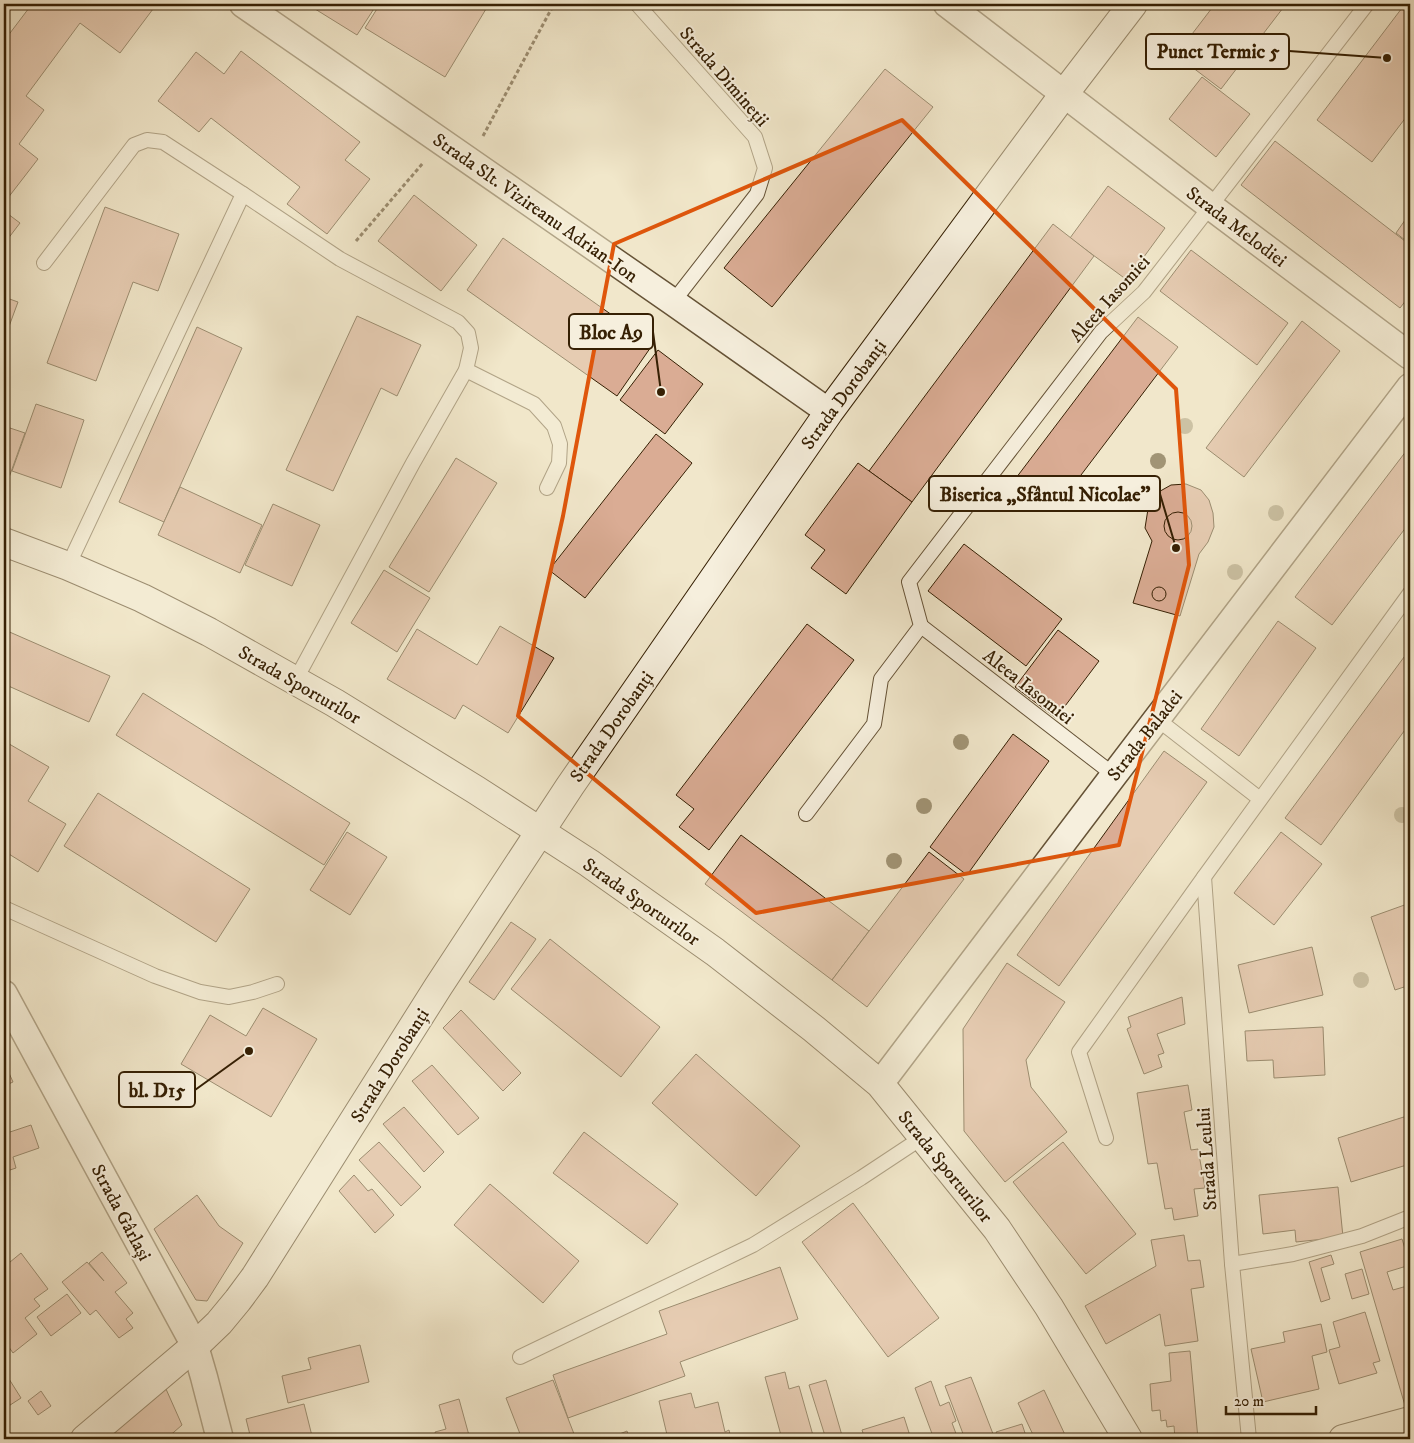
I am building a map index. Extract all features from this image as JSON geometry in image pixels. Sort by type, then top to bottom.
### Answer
[{"type":"main road","name":"Strada Dorobanți","points":[[85,1439],[194,1346],[219,1322],[255,1277],[438,987],[570,786],[829,412],[1064,94],[1133,4]]},
{"type":"main road","name":"Strada Sporturilor","points":[[4,542],[68,566],[142,598],[201,627],[343,708],[589,863],[715,952],[814,1029],[880,1084],[997,1229],[1049,1307],[1128,1439]]},
{"type":"main road","points":[[1343,1439],[1410,1422]]},
{"type":"street","name":"Strada Slt. Vizireanu Adrian-Ion","points":[[243,4],[829,412]]},
{"type":"street","name":"Strada Melodiei","points":[[947,4],[1210,206],[1410,356]]},
{"type":"street","name":"Strada Baladei","points":[[880,1084],[1410,387]]},
{"type":"street","name":"Strada Gârlași","points":[[4,994],[194,1346],[220,1439]]},
{"type":"lane","name":"Strada Dimineții","points":[[637,4],[755,137],[765,168],[757,194],[673,302]]},
{"type":"lane","name":"Aleea Iasomiei","points":[[1114,775],[921,626],[909,582],[1101,332],[1144,292],[1366,4]]},
{"type":"lane","points":[[44,263],[134,146],[147,140],[163,142],[340,260],[458,322],[468,333],[471,348],[466,370],[413,463],[295,681]]},
{"type":"lane","points":[[68,566],[243,194]]},
{"type":"lane","points":[[466,370],[534,404],[554,426],[560,444],[559,463],[547,488]]},
{"type":"lane","points":[[1106,1138],[1079,1052],[1204,876],[1410,593]]},
{"type":"lane","points":[[806,814],[874,724],[881,679],[921,626]]},
{"type":"lane","points":[[1157,719],[1260,799]]},
{"type":"lane","name":"Strada Leului","points":[[1204,876],[1232,1264],[1249,1439]]},
{"type":"lane","points":[[4,908],[155,976],[200,992],[229,997],[277,984]]},
{"type":"lane","points":[[520,1357],[753,1245],[923,1137]]},
{"type":"lane","points":[[1232,1264],[1293,1254],[1362,1236],[1410,1217]]},
{"type":"path","points":[[470,161],[554,4]]},
{"type":"path","points":[[340,260],[442,141]]},
{"type":"highlighted area","points":[[902,120],[1176,389],[1189,565],[1119,845],[756,913],[518,716],[563,516],[614,244]]},
{"type":"building","points":[[32,4],[146,4],[153,9],[120,53],[80,23],[26,96],[44,110],[19,144],[38,159],[4,203],[4,41]]},
{"type":"building","points":[[307,4],[377,4],[357,35]]},
{"type":"building","points":[[380,4],[489,4],[445,77],[365,28]]},
{"type":"building","points":[[1215,4],[1286,4],[1221,89],[1176,55]]},
{"type":"building","points":[[1405,4],[1410,4],[1410,112],[1372,162],[1317,120]]},
{"type":"building","points":[[241,51],[360,142],[345,160],[370,179],[327,234],[287,204],[300,187],[211,118],[199,132],[158,101],[196,52],[224,74]]},
{"type":"building","points":[[885,69],[933,107],[772,307],[724,268]]},
{"type":"building","points":[[1202,77],[1250,114],[1216,157],[1169,119]]},
{"type":"building","points":[[1275,141],[1410,245],[1410,295],[1400,308],[1241,185]]},
{"type":"building","points":[[1108,186],[1165,228],[1127,280],[1070,238]]},
{"type":"building","points":[[414,195],[477,245],[441,291],[378,241]]},
{"type":"building","points":[[105,207],[179,234],[158,291],[133,282],[96,381],[47,363]]},
{"type":"building","points":[[4,211],[20,223],[4,244]]},
{"type":"building","points":[[1410,213],[1410,244],[1396,233]]},
{"type":"building","points":[[1053,224],[1094,256],[912,502],[869,471]]},
{"type":"building","points":[[503,238],[653,344],[617,396],[467,290]]},
{"type":"building","points":[[1191,250],[1288,323],[1257,365],[1160,291]]},
{"type":"building","points":[[4,297],[18,302],[4,340]]},
{"type":"building","points":[[357,316],[421,345],[397,396],[381,388],[333,491],[286,470]]},
{"type":"building","points":[[1138,317],[1178,347],[1056,508],[1016,478]]},
{"type":"building","points":[[1302,321],[1340,351],[1244,477],[1206,448]]},
{"type":"building","points":[[197,327],[242,348],[164,522],[119,502]]},
{"type":"building","points":[[658,350],[703,384],[665,434],[620,400]]},
{"type":"building","points":[[36,404],[84,420],[61,488],[12,471]]},
{"type":"building","points":[[4,426],[25,433],[7,483],[4,482]]},
{"type":"building","points":[[656,434],[692,463],[585,598],[549,570]]},
{"type":"building","points":[[1410,446],[1410,522],[1332,625],[1295,597]]},
{"type":"building","points":[[456,458],[497,483],[429,592],[389,567]]},
{"type":"building","points":[[858,463],[912,502],[846,594],[811,568],[825,550],[805,535]]},
{"type":"building","points":[[1186,484],[1201,490],[1209,500],[1213,513],[1214,527],[1208,542],[1199,554],[1180,616],[1133,603],[1152,541],[1145,528],[1148,509],[1155,494],[1171,485]]},
{"type":"building","points":[[180,487],[262,525],[240,573],[158,535]]},
{"type":"building","points":[[273,504],[320,525],[292,586],[245,565]]},
{"type":"building","points":[[1178,512],[1188,516],[1192,526],[1188,536],[1178,540],[1168,536],[1164,526],[1168,516]]},
{"type":"building","points":[[964,544],[1062,619],[1026,666],[928,591]]},
{"type":"building","points":[[384,570],[430,598],[397,652],[351,623]]},
{"type":"building","points":[[1159,587],[1164,589],[1166,594],[1164,599],[1159,601],[1154,599],[1152,594],[1154,589]]},
{"type":"building","points":[[4,594],[7,595],[4,611]]},
{"type":"building","points":[[1278,621],[1316,648],[1239,756],[1201,729]]},
{"type":"building","points":[[807,624],[854,660],[709,850],[679,827],[694,809],[676,795]]},
{"type":"building","points":[[500,626],[554,658],[508,733],[463,705],[455,719],[387,679],[417,629],[477,665]]},
{"type":"building","points":[[5,630],[110,676],[89,722],[4,684]]},
{"type":"building","points":[[1058,630],[1099,661],[1056,718],[1015,687]]},
{"type":"building","points":[[1410,649],[1410,723],[1321,845],[1285,818]]},
{"type":"building","points":[[143,693],[350,823],[324,865],[116,735]]},
{"type":"building","points":[[1013,734],[1049,761],[967,875],[930,847]]},
{"type":"building","points":[[4,741],[49,767],[28,801],[66,824],[38,872],[4,851]]},
{"type":"building","points":[[1164,751],[1207,782],[1059,986],[1017,955]]},
{"type":"building","points":[[98,793],[250,889],[216,942],[64,846]]},
{"type":"building","points":[[347,832],[387,857],[350,915],[310,890]]},
{"type":"building","points":[[1281,832],[1322,864],[1274,925],[1234,893]]},
{"type":"building","points":[[741,835],[869,931],[832,980],[705,884]]},
{"type":"building","points":[[929,852],[964,879],[867,1007],[832,980]]},
{"type":"building","points":[[1410,903],[1410,985],[1395,990],[1371,917]]},
{"type":"building","points":[[511,922],[536,939],[494,1000],[469,982]]},
{"type":"building","points":[[550,939],[660,1027],[621,1077],[511,989]]},
{"type":"building","points":[[1312,947],[1323,995],[1249,1013],[1238,965]]},
{"type":"building","points":[[1007,963],[1065,1002],[1026,1060],[1031,1087],[1067,1132],[1005,1182],[964,1131],[963,1029]]},
{"type":"building","points":[[1182,997],[1185,1024],[1157,1034],[1164,1053],[1158,1055],[1162,1067],[1144,1074],[1127,1029],[1131,1027],[1128,1017]]},
{"type":"building","points":[[1410,997],[1410,1013],[1406,998]]},
{"type":"building","points":[[263,1008],[317,1039],[271,1117],[181,1064],[210,1015],[246,1036]]},
{"type":"building","points":[[461,1010],[521,1073],[503,1091],[443,1028]]},
{"type":"building","points":[[1323,1027],[1325,1075],[1274,1078],[1273,1060],[1247,1061],[1245,1031]]},
{"type":"building","points":[[696,1054],[800,1146],[756,1196],[652,1103]]},
{"type":"building","points":[[4,1062],[13,1082],[4,1086]]},
{"type":"building","points":[[432,1065],[479,1118],[458,1135],[412,1081]]},
{"type":"building","points":[[1188,1085],[1192,1110],[1184,1112],[1191,1150],[1198,1149],[1205,1188],[1194,1189],[1198,1216],[1174,1220],[1172,1208],[1165,1209],[1157,1163],[1148,1164],[1137,1093]]},
{"type":"building","points":[[404,1107],[444,1152],[424,1172],[383,1124]]},
{"type":"building","points":[[1410,1115],[1410,1164],[1351,1182],[1338,1138]]},
{"type":"building","points":[[31,1125],[39,1148],[13,1157],[16,1168],[4,1172],[4,1134]]},
{"type":"building","points":[[584,1132],[678,1204],[647,1244],[553,1173]]},
{"type":"building","points":[[379,1142],[421,1187],[401,1206],[359,1160]]},
{"type":"building","points":[[1063,1142],[1136,1234],[1086,1274],[1013,1182]]},
{"type":"building","points":[[354,1175],[368,1191],[372,1189],[394,1215],[375,1233],[339,1191]]},
{"type":"building","points":[[490,1184],[579,1261],[543,1303],[454,1225]]},
{"type":"building","points":[[1338,1187],[1343,1237],[1296,1242],[1295,1230],[1263,1234],[1259,1195]]},
{"type":"building","points":[[197,1195],[219,1226],[243,1243],[207,1301],[196,1300],[154,1229]]},
{"type":"building","points":[[853,1203],[939,1318],[888,1357],[802,1242]]},
{"type":"building","points":[[1184,1235],[1188,1261],[1200,1260],[1204,1287],[1191,1289],[1198,1341],[1165,1346],[1160,1314],[1106,1344],[1085,1306],[1156,1266],[1151,1240]]},
{"type":"building","points":[[1402,1239],[1410,1265],[1387,1272],[1393,1290],[1407,1286],[1410,1296],[1410,1408],[1406,1409],[1360,1252]]},
{"type":"building","points":[[102,1252],[127,1283],[115,1292],[133,1313],[126,1319],[133,1328],[119,1338],[96,1310],[90,1315],[62,1282],[87,1262],[104,1281],[89,1263]]},
{"type":"building","points":[[21,1253],[48,1289],[34,1299],[40,1306],[25,1318],[37,1334],[13,1353],[4,1340],[4,1267]]},
{"type":"building","points":[[1331,1255],[1334,1264],[1321,1268],[1330,1299],[1321,1302],[1309,1262]]},
{"type":"building","points":[[780,1267],[798,1319],[680,1362],[685,1376],[568,1418],[553,1375],[667,1334],[659,1311]]},
{"type":"building","points":[[1362,1269],[1369,1294],[1352,1299],[1345,1274]]},
{"type":"building","points":[[67,1294],[81,1313],[51,1336],[37,1317]]},
{"type":"building","points":[[1365,1312],[1380,1361],[1373,1363],[1377,1373],[1339,1384],[1329,1350],[1340,1347],[1333,1322]]},
{"type":"building","points":[[1321,1324],[1327,1352],[1312,1356],[1319,1389],[1263,1402],[1251,1349],[1285,1342],[1283,1332]]},
{"type":"building","points":[[360,1345],[369,1382],[288,1403],[282,1376],[311,1369],[308,1358]]},
{"type":"building","points":[[1190,1351],[1198,1439],[1175,1439],[1174,1426],[1167,1427],[1166,1420],[1161,1421],[1160,1410],[1152,1411],[1150,1384],[1171,1381],[1169,1353]]},
{"type":"building","points":[[4,1371],[21,1398],[4,1409]]},
{"type":"building","points":[[785,1372],[789,1389],[799,1386],[814,1439],[782,1439],[765,1377]]},
{"type":"building","points":[[971,1377],[995,1439],[965,1439],[945,1386]]},
{"type":"building","points":[[553,1380],[576,1439],[522,1439],[506,1398]]},
{"type":"building","points":[[826,1380],[843,1439],[826,1439],[809,1385]]},
{"type":"building","points":[[931,1381],[940,1406],[949,1402],[956,1421],[952,1423],[958,1439],[934,1439],[915,1388]]},
{"type":"building","points":[[166,1389],[182,1425],[166,1439],[107,1439]]},
{"type":"building","points":[[1044,1390],[1067,1439],[1046,1439],[1044,1436],[1035,1439],[1018,1403]]},
{"type":"building","points":[[41,1391],[51,1406],[38,1415],[28,1401]]},
{"type":"building","points":[[691,1393],[695,1408],[718,1402],[725,1432],[729,1430],[731,1439],[668,1439],[659,1401]]},
{"type":"building","points":[[459,1399],[470,1439],[437,1439],[435,1432],[446,1429],[439,1405]]},
{"type":"building","points":[[304,1404],[312,1436],[301,1439],[251,1439],[246,1419]]},
{"type":"building","points":[[904,1417],[911,1439],[865,1439],[862,1430]]},
{"type":"building","points":[[1022,1424],[1027,1439],[999,1439],[996,1432]]},
{"type":"building","points":[[627,1431],[630,1439],[612,1439],[612,1437]]},
{"type":"place","name":"Punct Termic 5","points":[[1387,58]]},
{"type":"place","name":"Bloc A9","points":[[661,392]]},
{"type":"place","name":"Biserica „Sfântul Nicolae\"","points":[[1176,548]]},
{"type":"place","name":"bl. D15","points":[[249,1051]]}]
